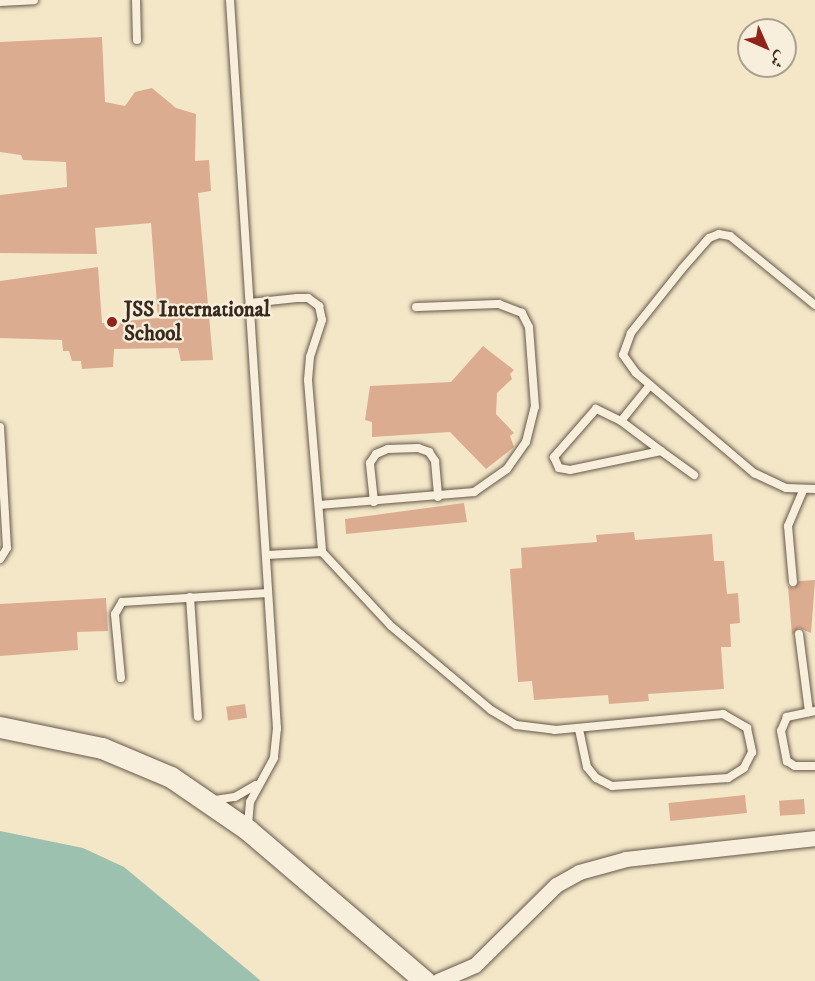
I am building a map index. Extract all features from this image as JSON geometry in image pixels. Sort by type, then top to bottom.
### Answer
[{"type":"street","points":[[0,727],[66,738],[102,748],[171,777],[210,801],[248,830],[424,981]]},
{"type":"street","points":[[438,981],[460,974],[489,955],[556,885],[598,865],[815,838]]},
{"type":"street","points":[[475,981],[489,955]]},
{"type":"lane","points":[[0,2],[34,0]]},
{"type":"lane","points":[[135,0],[137,40]]},
{"type":"lane","points":[[230,0],[267,555],[277,743],[268,772],[258,784],[250,802],[248,830]]},
{"type":"lane","points":[[815,305],[730,237],[709,238],[625,343],[623,355],[628,365],[650,385],[754,472],[769,482],[803,491],[815,489]]},
{"type":"lane","points":[[250,303],[308,298],[321,313],[308,380],[322,552],[391,626],[498,715],[529,729],[579,729],[723,714],[747,728],[752,752],[744,768],[728,778],[612,786],[596,778],[587,767],[579,729]]},
{"type":"lane","points":[[319,505],[466,494],[491,483],[507,469],[526,442],[536,407],[529,332],[522,313],[506,305],[416,307]]},
{"type":"lane","points":[[621,421],[650,385]]},
{"type":"lane","points":[[661,451],[570,470],[555,463],[556,452],[592,411],[601,409],[621,421],[694,475]]},
{"type":"lane","points":[[0,427],[7,548],[0,559]]},
{"type":"lane","points":[[374,502],[370,463],[376,453],[388,449],[418,448],[429,452],[435,461],[438,497]]},
{"type":"lane","points":[[794,582],[788,526],[803,491]]},
{"type":"lane","points":[[267,555],[322,552]]},
{"type":"lane","points":[[120,678],[115,615],[119,605],[130,600],[268,593]]},
{"type":"lane","points":[[190,597],[198,717]]},
{"type":"lane","points":[[799,634],[812,712],[787,717],[781,731],[789,764],[815,766]]},
{"type":"lane","points":[[210,801],[235,797],[258,784]]},
{"type":"shaded area","points":[[0,831],[83,848],[124,867],[261,981],[0,981]]},
{"type":"building","points":[[102,37],[105,102],[125,106],[135,92],[152,88],[176,108],[196,114],[195,161],[209,160],[211,191],[198,193],[213,360],[181,361],[178,348],[114,349],[113,367],[82,369],[81,361],[72,361],[69,351],[63,351],[62,340],[0,338],[0,281],[98,267],[102,323],[158,318],[151,223],[95,228],[97,254],[0,253],[0,195],[67,187],[66,162],[23,160],[21,155],[0,152],[0,42]]},
{"type":"building","points":[[483,346],[514,370],[510,374],[512,379],[497,393],[496,414],[514,433],[510,436],[514,447],[486,469],[450,432],[372,437],[372,422],[365,420],[370,386],[451,382]]},
{"type":"building","points":[[464,503],[467,522],[346,534],[345,519]]},
{"type":"building","points":[[634,532],[635,540],[712,534],[714,561],[724,561],[727,594],[738,593],[740,623],[730,624],[731,647],[721,647],[724,689],[648,694],[649,701],[609,704],[608,695],[534,700],[532,681],[518,682],[510,569],[522,568],[521,548],[597,542],[596,535]]},
{"type":"building","points":[[815,580],[811,633],[799,628],[792,635],[788,586],[794,588],[799,581]]},
{"type":"building","points":[[106,598],[108,631],[77,632],[78,650],[0,656],[0,604]]},
{"type":"building","points":[[245,704],[247,718],[228,721],[226,707]]},
{"type":"building","points":[[745,795],[747,813],[670,821],[668,803]]},
{"type":"building","points":[[804,799],[805,814],[780,816],[779,801]]},
{"type":"place","name":"JSS International School","points":[[112,322]]}]
